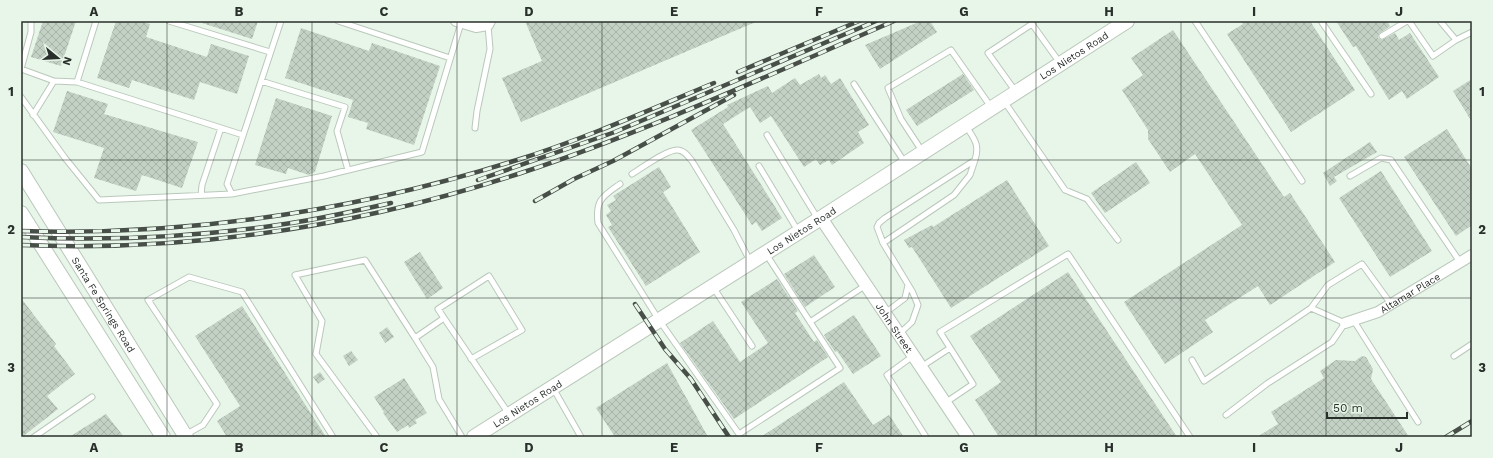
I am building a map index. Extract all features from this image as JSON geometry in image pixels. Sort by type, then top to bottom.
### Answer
[{"type":"main road","name":"Los Nietos Road","points":[[474,437],[820,219],[1127,21]]},
{"type":"main road","name":"Santa Fe Springs Road","points":[[21,171],[184,436]]},
{"type":"main road","name":"Santa Fe Springs Road","points":[[21,213],[163,437]]},
{"type":"street","points":[[458,22],[476,27],[489,23]]},
{"type":"street","name":"John Street","points":[[820,219],[968,437]]},
{"type":"street","name":"Altamar Place","points":[[1350,322],[1378,312],[1472,255]]},
{"type":"lane","points":[[31,21],[31,32],[21,69],[54,81],[77,82],[243,135]]},
{"type":"lane","points":[[77,82],[96,21]]},
{"type":"lane","points":[[169,21],[270,52]]},
{"type":"lane","points":[[232,194],[226,184],[281,21]]},
{"type":"lane","points":[[338,21],[450,58]]},
{"type":"lane","points":[[1195,21],[1302,181]]},
{"type":"lane","points":[[1321,21],[1371,94]]},
{"type":"lane","points":[[1382,36],[1408,21],[1433,56],[1456,40],[1472,32]]},
{"type":"lane","points":[[1440,21],[1456,40]]},
{"type":"lane","points":[[21,97],[65,158],[99,200],[232,194],[348,170],[422,152],[450,58],[458,22]]},
{"type":"lane","points":[[475,128],[477,111],[490,49],[489,23]]},
{"type":"lane","points":[[1016,92],[988,53],[1032,24],[1060,64]]},
{"type":"lane","points":[[923,152],[901,119],[888,88],[951,50],[992,108]]},
{"type":"lane","points":[[33,115],[54,81]]},
{"type":"lane","points":[[260,81],[345,107],[337,131],[348,170]]},
{"type":"lane","points":[[854,84],[906,163]]},
{"type":"lane","points":[[1004,100],[1065,190],[1087,199],[1118,240]]},
{"type":"lane","points":[[884,243],[954,195],[970,175],[978,151],[976,142],[965,125]]},
{"type":"lane","points":[[201,195],[202,185],[221,128]]},
{"type":"lane","points":[[767,135],[820,219]]},
{"type":"lane","points":[[632,174],[669,152],[677,150],[684,153],[692,161],[734,230],[750,262]]},
{"type":"lane","points":[[1350,176],[1381,158],[1391,160],[1460,262]]},
{"type":"lane","points":[[899,334],[912,322],[918,305],[884,243],[877,228],[879,223],[975,160]]},
{"type":"lane","points":[[759,166],[799,232]]},
{"type":"lane","points":[[620,184],[600,199],[597,212],[598,223],[660,320],[739,434],[840,368],[765,253]]},
{"type":"lane","points":[[945,403],[973,384],[940,332],[1068,254],[1190,437]]},
{"type":"lane","points":[[377,437],[316,354],[322,322],[295,275],[365,260],[433,367],[439,399],[462,437]]},
{"type":"lane","points":[[1192,360],[1204,381],[1311,308],[1328,285],[1362,264],[1391,304]]},
{"type":"lane","points":[[471,359],[522,330],[489,276],[438,309],[471,359],[509,415]]},
{"type":"lane","points":[[184,436],[203,425],[217,404],[148,300],[189,277],[242,292],[333,437]]},
{"type":"lane","points":[[810,322],[866,285]]},
{"type":"lane","points":[[885,313],[905,298],[908,285]]},
{"type":"lane","points":[[713,286],[752,346]]},
{"type":"lane","points":[[1311,308],[1350,322],[1418,422]]},
{"type":"lane","points":[[415,338],[444,318]]},
{"type":"lane","points":[[1226,415],[1268,383],[1332,342],[1350,322]]},
{"type":"lane","points":[[1454,356],[1472,344]]},
{"type":"lane","points":[[921,367],[950,348]]},
{"type":"lane","points":[[914,356],[887,375],[926,437]]},
{"type":"lane","points":[[552,388],[581,437]]},
{"type":"lane","points":[[34,437],[92,397]]},
{"type":"building","points":[[43,21],[76,21],[61,66],[31,57]]},
{"type":"building","points":[[116,21],[140,21],[150,24],[146,37],[207,57],[211,44],[249,56],[237,94],[200,82],[194,100],[132,80],[129,88],[97,78]]},
{"type":"building","points":[[202,21],[258,21],[252,39],[202,23]]},
{"type":"building","points":[[525,21],[758,21],[521,122],[502,78],[542,61]]},
{"type":"building","points":[[921,21],[930,21],[937,32],[880,69],[865,45]]},
{"type":"building","points":[[1241,21],[1310,21],[1355,90],[1291,132],[1227,34],[1243,24]]},
{"type":"building","points":[[1336,21],[1387,21],[1390,26],[1379,34],[1378,38],[1382,40],[1395,33],[1399,40],[1410,33],[1439,77],[1407,99],[1402,91],[1389,100],[1356,46],[1353,47]]},
{"type":"building","points":[[301,28],[369,51],[372,43],[440,66],[414,145],[366,129],[368,123],[348,117],[353,100],[285,78]]},
{"type":"building","points":[[1173,30],[1284,197],[1290,193],[1335,262],[1270,305],[1258,286],[1205,320],[1213,332],[1165,364],[1124,302],[1242,225],[1195,154],[1170,172],[1148,139],[1148,130],[1122,90],[1143,75],[1131,58]]},
{"type":"building","points":[[819,74],[821,78],[825,75],[831,84],[840,78],[869,125],[858,132],[864,143],[832,165],[829,160],[820,165],[816,159],[804,167],[771,116],[760,123],[750,107],[723,124],[782,218],[762,231],[756,222],[752,225],[691,130],[728,107],[727,105],[768,86],[772,93],[795,78],[800,85]]},
{"type":"building","points":[[963,74],[974,90],[917,126],[906,110]]},
{"type":"building","points":[[1472,79],[1472,122],[1453,91]]},
{"type":"building","points":[[67,91],[108,104],[104,114],[198,142],[182,188],[142,175],[136,191],[94,178],[104,148],[53,132]]},
{"type":"building","points":[[276,98],[332,116],[315,172],[309,175],[288,168],[286,174],[255,165]]},
{"type":"building","points":[[1447,129],[1472,169],[1472,225],[1456,236],[1404,157]]},
{"type":"building","points":[[1370,142],[1377,152],[1334,177],[1337,181],[1330,186],[1323,173]]},
{"type":"building","points":[[1136,162],[1150,183],[1105,213],[1091,193]]},
{"type":"building","points":[[659,167],[671,187],[663,192],[700,252],[646,286],[608,227],[612,225],[606,215],[611,211],[607,205],[616,200],[613,196]]},
{"type":"building","points":[[1381,171],[1432,251],[1390,277],[1339,198]]},
{"type":"building","points":[[1007,180],[1049,246],[951,308],[912,247],[909,248],[904,240],[932,225],[933,227]]},
{"type":"building","points":[[420,252],[443,288],[427,299],[404,262]]},
{"type":"building","points":[[814,255],[835,287],[805,307],[784,274]]},
{"type":"building","points":[[1068,272],[1177,437],[999,437],[975,400],[1001,382],[970,336]]},
{"type":"building","points":[[777,279],[798,311],[795,313],[814,342],[817,340],[828,357],[734,419],[680,343],[713,321],[740,362],[768,343],[741,302]]},
{"type":"building","points":[[21,298],[56,344],[54,346],[75,374],[47,396],[58,409],[22,437]]},
{"type":"building","points":[[242,306],[326,437],[227,437],[217,421],[240,406],[195,336]]},
{"type":"building","points":[[854,315],[881,356],[853,374],[837,351],[835,352],[824,335]]},
{"type":"building","points":[[387,327],[394,337],[385,343],[379,333]]},
{"type":"building","points":[[351,351],[358,360],[349,366],[343,356]]},
{"type":"building","points":[[1362,356],[1366,357],[1373,369],[1371,379],[1409,437],[1257,437],[1278,424],[1271,412],[1324,378],[1320,371],[1336,360],[1355,361]]},
{"type":"building","points":[[667,363],[708,437],[615,437],[596,408]]},
{"type":"building","points":[[320,372],[325,379],[318,384],[313,377]]},
{"type":"building","points":[[404,378],[427,413],[415,420],[417,423],[409,428],[408,425],[397,432],[383,413],[384,412],[374,397]]},
{"type":"building","points":[[844,382],[873,425],[889,415],[904,437],[761,437]]},
{"type":"building","points":[[106,414],[124,437],[69,437]]},
{"type":"railway","points":[[738,72],[859,21]]},
{"type":"railway","points":[[478,180],[615,132],[876,21]]},
{"type":"railway","points":[[21,245],[84,246],[148,244],[211,239],[274,232],[399,208],[460,192],[521,173],[616,139],[709,101],[894,21]]},
{"type":"railway","points":[[21,231],[147,229],[209,224],[334,206],[395,193],[456,178],[542,152],[616,124],[714,83]]},
{"type":"railway","points":[[535,201],[574,179],[613,161],[734,95]]},
{"type":"railway","points":[[21,237],[118,238],[182,235],[246,229],[306,221],[391,203]]},
{"type":"railway","points":[[635,304],[665,349],[691,379],[729,437]]},
{"type":"railway","points":[[1446,437],[1472,421]]}]
